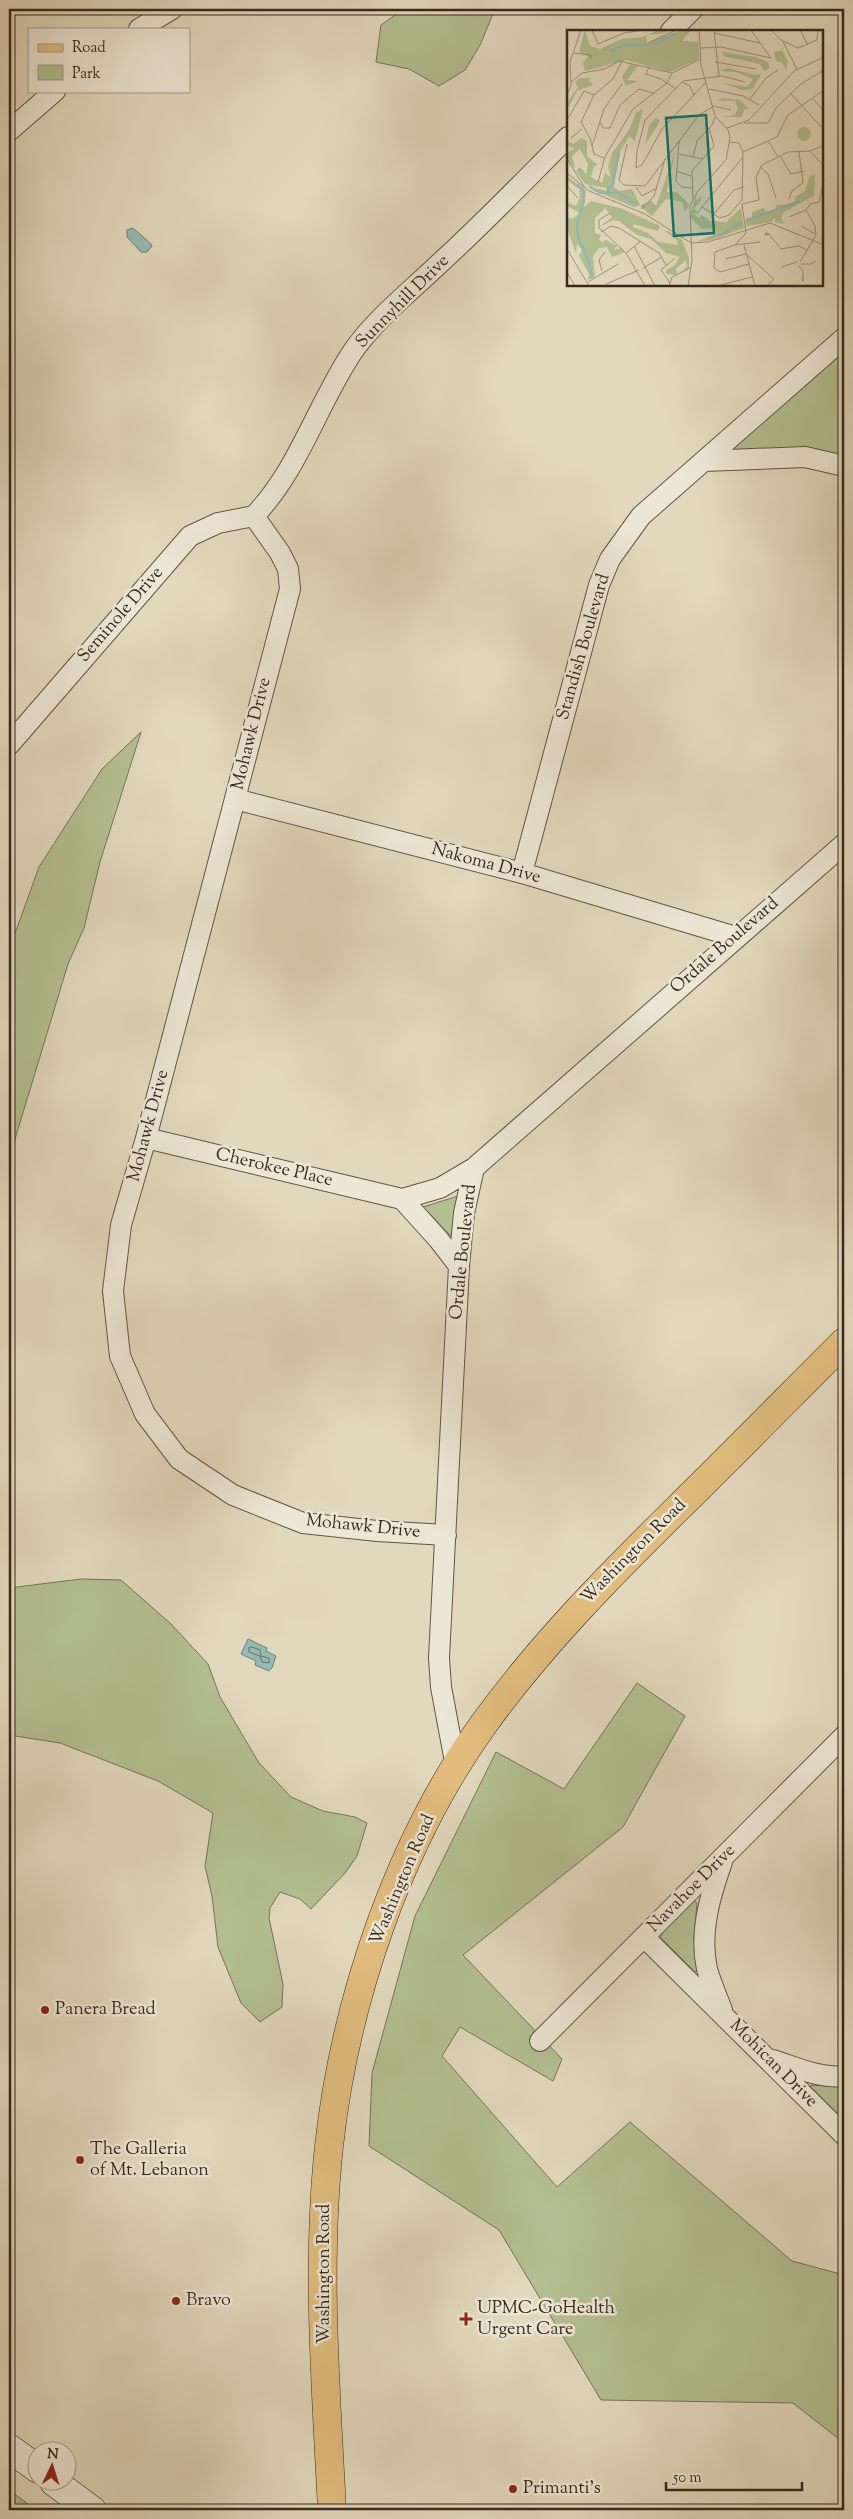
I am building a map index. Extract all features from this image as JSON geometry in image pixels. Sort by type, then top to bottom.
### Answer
[{"type":"main road","name":"Washington Road","points":[[332,2510],[325,2363],[324,2258],[328,2158],[335,2102],[355,2010],[388,1907],[412,1848],[456,1767],[482,1726],[583,1604],[844,1342]]},
{"type":"street","points":[[141,28],[172,9]]},
{"type":"street","points":[[672,30],[693,9]]},
{"type":"street","points":[[9,131],[54,92]]},
{"type":"street","name":"Sunnyhill Drive","points":[[254,516],[273,497],[338,376],[363,339],[486,220],[567,138]]},
{"type":"street","name":"Standish Boulevard","points":[[522,873],[599,585],[610,560],[641,516],[844,338]]},
{"type":"street","points":[[704,461],[805,457],[844,466]]},
{"type":"street","name":"Seminole Drive","points":[[9,745],[190,536],[218,523],[254,516]]},
{"type":"street","name":"Mohawk Drive","points":[[254,516],[280,553],[288,569],[290,589],[146,1138],[120,1225],[113,1291],[120,1356],[145,1414],[179,1459],[233,1495],[303,1522],[376,1531],[446,1535]]},
{"type":"street","name":"Nakoma Drive","points":[[235,799],[522,873],[736,936]]},
{"type":"street","name":"Ordale Boulevard","points":[[456,1767],[439,1672],[459,1266],[464,1213],[474,1168],[736,936],[844,844]]},
{"type":"street","name":"Cherokee Place","points":[[146,1138],[402,1199],[440,1188],[474,1168]]},
{"type":"street","points":[[402,1199],[439,1240],[459,1266]]},
{"type":"street","name":"Navahoe Drive","points":[[540,2041],[844,1736]]},
{"type":"street","name":"Mohican Drive","points":[[723,1858],[707,1906],[705,1938],[707,1968],[723,2014]]},
{"type":"street","name":"Mohican Drive","points":[[644,1937],[769,2058],[844,2135]]},
{"type":"street","points":[[769,2058],[800,2069],[837,2077],[844,2076]]},
{"type":"street","points":[[9,2448],[28,2462]]},
{"type":"street","points":[[68,2492],[92,2510]]},
{"type":"green space","points":[[404,9],[495,9],[480,45],[465,70],[439,86],[409,69],[376,62],[381,25]]},
{"type":"green space","points":[[844,351],[844,460],[727,450]]},
{"type":"green space","points":[[141,732],[100,862],[84,928],[68,964],[9,1159],[9,950],[39,867],[102,769]]},
{"type":"green space","points":[[458,1196],[453,1238],[423,1207]]},
{"type":"green space","points":[[81,1579],[121,1580],[171,1624],[208,1664],[220,1697],[259,1763],[291,1797],[323,1811],[355,1817],[367,1823],[357,1856],[345,1873],[311,1909],[300,1899],[280,1892],[270,1908],[269,1918],[283,1984],[282,2007],[260,2022],[241,2003],[218,1947],[212,1896],[205,1866],[213,1813],[158,1781],[60,1743],[9,1735],[9,1588]]},
{"type":"green space","points":[[637,1683],[685,1716],[623,1827],[463,1955],[562,2059],[553,2081],[460,2027],[442,2056],[557,2187],[630,2122],[792,2261],[844,2275],[844,2443],[793,2403],[601,2400],[499,2230],[369,2146],[372,2073],[415,1916],[496,1752],[564,1789]]},
{"type":"green space","points":[[694,1901],[697,1903],[694,1937],[697,1970],[695,1972],[661,1938],[661,1934]]},
{"type":"green space","points":[[811,2085],[844,2087],[844,2118],[842,2119]]},
{"type":"green space","points":[[9,2490],[36,2510],[9,2510]]},
{"type":"water","points":[[133,228],[151,244],[152,246],[147,252],[141,252],[127,237],[127,230]]},
{"type":"water","points":[[248,1639],[267,1648],[266,1651],[276,1656],[269,1671],[255,1665],[256,1661],[241,1654]]},
{"type":"place","name":"Panera Bread","points":[[45,2010]]},
{"type":"place","name":"The Galleria of Mt. Lebanon","points":[[80,2160]]},
{"type":"place","name":"Bravo","points":[[176,2301]]},
{"type":"place","name":"UPMC-GoHealth Urgent Care","points":[[466,2319]]},
{"type":"place","name":"Primanti's","points":[[513,2489]]}]
